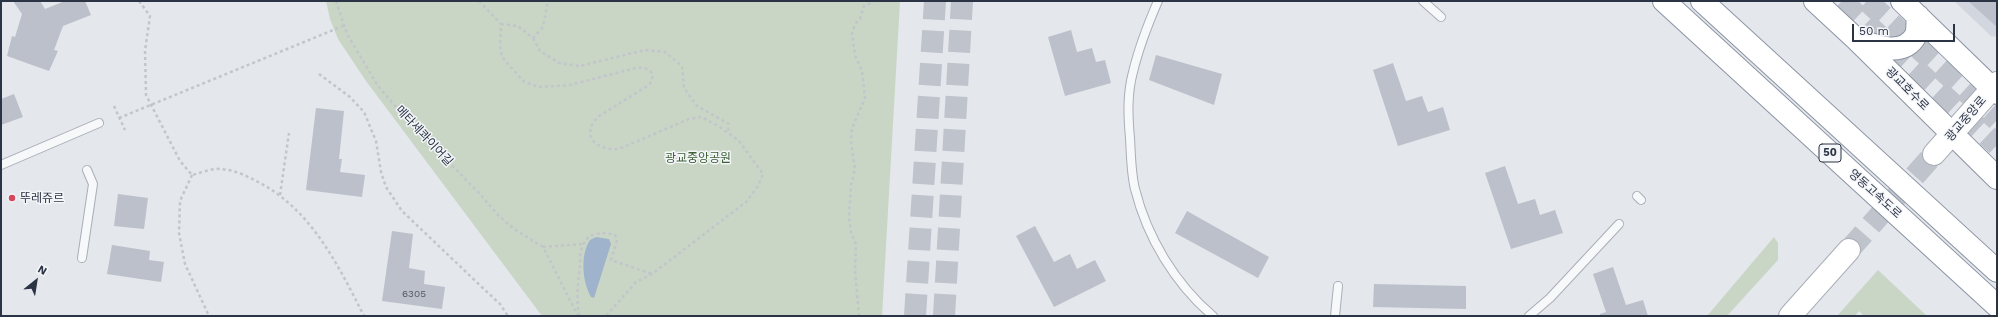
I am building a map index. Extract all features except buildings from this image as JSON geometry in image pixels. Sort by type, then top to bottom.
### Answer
[{"type":"main road","name":"영동고속도로","points":[[1664,1],[1997,306]]},
{"type":"main road","name":"50","points":[[1702,1],[1997,271]]},
{"type":"main road","name":"광교호수로","points":[[1815,1],[1856,39],[1997,178]]},
{"type":"main road","points":[[1902,1],[1995,88]]},
{"type":"main road","points":[[1856,39],[1881,48],[1900,48],[1908,44],[1916,34],[1918,16]]},
{"type":"main road","name":"광교중앙로","points":[[1934,154],[1995,88]]},
{"type":"main road","points":[[1790,316],[1849,250]]},
{"type":"lane","points":[[1158,1],[1146,30],[1132,73],[1128,107],[1134,188],[1142,214],[1162,256],[1183,284],[1213,316]]},
{"type":"lane","points":[[1424,1],[1441,16]]},
{"type":"lane","points":[[1,165],[99,123]]},
{"type":"lane","points":[[82,258],[93,184],[87,170]]},
{"type":"lane","points":[[1529,316],[1550,298],[1619,224]]},
{"type":"lane","points":[[1335,316],[1338,286]]},
{"type":"path","points":[[139,1],[150,16],[145,51],[146,95],[180,161],[192,175]]},
{"type":"path","name":"메타세콰이어길","points":[[336,1],[343,26],[378,86],[408,121],[480,194],[498,215],[514,229],[543,247]]},
{"type":"path","points":[[479,1],[501,24],[518,26],[533,38],[540,51],[559,62],[580,66],[645,50],[665,52],[682,66],[684,88],[697,106],[729,124],[728,133]]},
{"type":"path","points":[[533,38],[543,26],[548,1]]},
{"type":"path","points":[[859,316],[855,271],[856,244],[851,233],[849,217],[851,185],[855,169],[851,142],[852,128],[865,98],[862,71],[855,55],[852,34],[855,24],[860,19],[864,6],[875,1]]},
{"type":"path","points":[[501,24],[500,46],[502,57],[523,81],[538,87],[570,85],[636,68],[643,67],[651,70],[653,80],[649,85],[594,121],[590,134],[592,140],[604,148],[619,149],[696,117],[707,119],[739,141],[761,169],[763,174],[762,179],[746,202],[652,274],[636,282],[606,316]]},
{"type":"path","points":[[119,118],[343,26]]},
{"type":"path","points":[[319,74],[350,97],[364,112],[376,140],[381,172],[386,187],[402,211],[500,304],[508,316]]},
{"type":"path","points":[[114,106],[124,130]]},
{"type":"path","points":[[280,195],[289,133]]},
{"type":"path","points":[[192,175],[220,168],[239,172],[280,195],[292,204],[314,228],[364,316]]},
{"type":"path","points":[[192,175],[180,201],[179,233],[185,264],[209,316]]},
{"type":"path","points":[[579,316],[576,295],[580,252],[587,237],[593,234],[607,233],[615,235],[617,240],[611,260],[652,274]]},
{"type":"path","points":[[579,316],[543,247],[583,244]]},
{"type":"shaded area","points":[[1954,1],[1997,1],[1997,37],[1991,36]]},
{"type":"green space","name":"광교중앙공원","points":[[326,1],[900,1],[882,316],[542,316],[366,81],[338,39],[330,19]]},
{"type":"green space","points":[[1774,237],[1778,243],[1778,260],[1727,316],[1707,316]]},
{"type":"green space","points":[[1878,270],[1927,316],[1864,316],[1859,311],[1855,316],[1837,316]]},
{"type":"water","points":[[596,237],[609,239],[611,244],[594,298],[591,297],[588,291],[583,268],[587,246],[590,240]]},
{"type":"tunnel","points":[[915,316],[935,1]]},
{"type":"tunnel","points":[[944,316],[962,1]]},
{"type":"tunnel","points":[[1842,1],[1997,145]]},
{"type":"tunnel","points":[[1867,1],[1997,120]]},
{"type":"tunnel","points":[[1849,250],[1934,154]]},
{"type":"place","name":"뚜레쥬르","points":[[12,198]]}]
